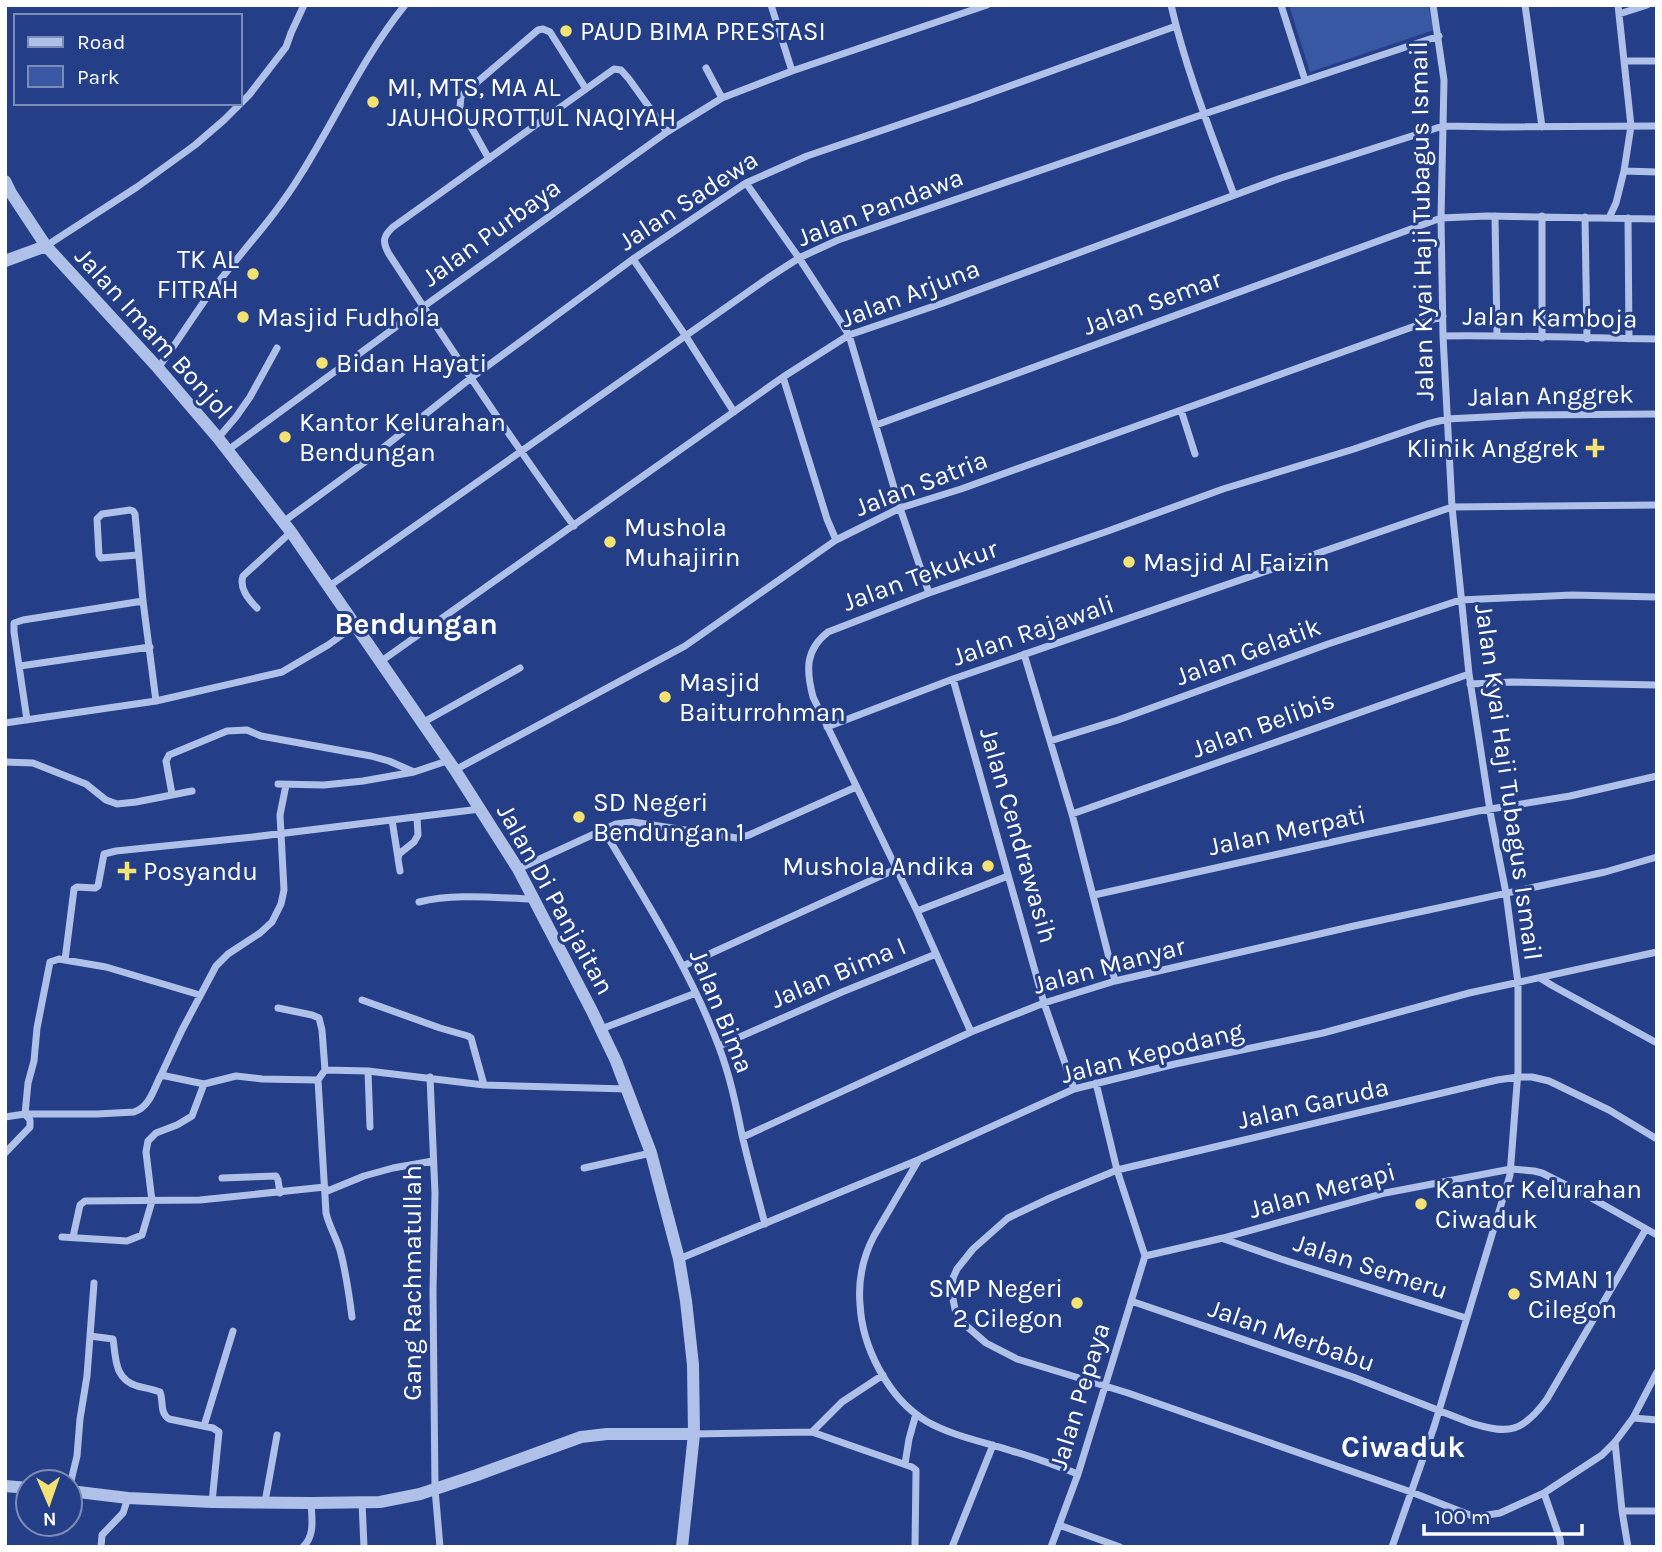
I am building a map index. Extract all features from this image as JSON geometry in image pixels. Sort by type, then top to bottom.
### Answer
[{"type":"street","points":[[242,102],[286,47],[304,5]]},
{"type":"street","points":[[158,368],[210,293],[278,209],[302,173],[371,52],[405,5]]},
{"type":"street","points":[[771,5],[792,71]]},
{"type":"street","name":"Jalan Purbaya","points":[[228,450],[667,132],[722,98],[792,71],[987,5]]},
{"type":"street","points":[[1171,5],[1204,114],[1234,195]]},
{"type":"street","points":[[1281,5],[1305,80]]},
{"type":"street","name":"Jalan Kyai Haji Tubagus Ismail","points":[[1392,1547],[1439,1411],[1511,1169],[1518,1077],[1518,984],[1506,893],[1470,684],[1452,507],[1443,336],[1441,218],[1444,80],[1433,5]]},
{"type":"street","points":[[1525,5],[1542,127]]},
{"type":"street","points":[[1609,218],[1624,172],[1632,127],[1619,10],[1647,5]]},
{"type":"street","name":"Jalan Sadewa","points":[[257,608],[241,583],[243,576],[287,527],[471,378],[633,259],[746,183],[807,156],[1176,26]]},
{"type":"street","points":[[489,159],[460,107],[461,96],[538,30],[550,32],[586,89]]},
{"type":"street","name":"Jalan Pandawa","points":[[328,587],[685,335],[799,258],[838,240],[1439,36]]},
{"type":"street","points":[[1625,61],[1657,61]]},
{"type":"street","points":[[706,68],[722,98]]},
{"type":"street","points":[[574,526],[520,452],[423,307],[384,246],[384,239],[393,227],[614,69],[621,70],[667,132]]},
{"type":"street","points":[[5,261],[46,246],[137,187],[195,145],[239,105]]},
{"type":"street","name":"Jalan Arjuna","points":[[380,662],[783,377],[849,335],[1282,178],[1443,126],[1657,126]]},
{"type":"street","points":[[1624,172],[1657,172]]},
{"type":"street","points":[[746,183],[849,335],[900,508],[929,593]]},
{"type":"street","name":"Jalan Imam Bonjol","points":[[7,190],[46,246],[158,368],[228,450]]},
{"type":"street","points":[[1494,216],[1497,335]]},
{"type":"street","points":[[1542,216],[1542,338]]},
{"type":"street","name":"Jalan Semar","points":[[876,425],[1441,218],[1542,216],[1657,219]]},
{"type":"street","points":[[1585,217],[1587,339]]},
{"type":"street","points":[[1628,218],[1629,339]]},
{"type":"street","points":[[633,259],[734,412]]},
{"type":"street","name":"Jalan Satria","points":[[280,834],[282,784],[324,785],[451,766],[685,646],[836,540],[900,508],[961,489],[1443,316]]},
{"type":"street","name":"Jalan Kamboja","points":[[1443,336],[1657,339]]},
{"type":"street","points":[[218,438],[250,397],[276,348]]},
{"type":"street","points":[[783,377],[836,540]]},
{"type":"street","points":[[1181,410],[1195,454]]},
{"type":"street","name":"Jalan Anggrek","points":[[1447,419],[1657,414]]},
{"type":"street","name":"Jalan Tekukur","points":[[971,1032],[917,911],[813,697],[809,665],[811,651],[817,641],[828,632],[929,593],[1223,489],[1447,419]]},
{"type":"street","name":"Jalan Di Panjaitan","points":[[228,450],[287,527],[356,625],[480,809],[518,869],[601,1029],[651,1153],[679,1259],[687,1301],[693,1365],[694,1434]]},
{"type":"street","name":"Jalan Rajawali","points":[[827,727],[1024,654],[1452,507],[1657,505]]},
{"type":"street","points":[[138,555],[101,558],[97,519],[99,516],[130,510],[135,514],[156,701]]},
{"type":"street","name":"Jalan Gelatik","points":[[1051,741],[1460,600],[1572,595],[1657,597]]},
{"type":"street","points":[[27,720],[13,626],[17,621],[143,601]]},
{"type":"street","points":[[5,723],[156,701],[282,672],[356,625]]},
{"type":"street","points":[[20,666],[150,647]]},
{"type":"street","points":[[1024,654],[1072,814],[1115,981]]},
{"type":"street","points":[[422,723],[520,668]]},
{"type":"street","name":"Jalan Belibis","points":[[1072,814],[1469,674]]},
{"type":"street","name":"Jalan Cendrawasih","points":[[953,679],[1044,1003],[1074,1089]]},
{"type":"street","points":[[1470,684],[1512,682],[1657,685]]},
{"type":"street","points":[[172,794],[166,761],[169,755],[227,731],[247,730],[261,736],[371,756],[414,772]]},
{"type":"street","points":[[5,762],[33,763],[64,774],[86,784],[106,800],[117,804],[136,803],[192,791]]},
{"type":"street","name":"Jalan Merpati","points":[[1094,895],[1337,841],[1490,809],[1570,796],[1657,776]]},
{"type":"street","points":[[518,869],[617,824],[633,822],[737,838],[750,835],[856,787]]},
{"type":"street","points":[[65,960],[74,889],[98,886],[104,854],[480,809]]},
{"type":"street","points":[[398,859],[399,854],[416,839],[417,817]]},
{"type":"street","points":[[393,820],[400,871]]},
{"type":"street","name":"Jalan Bima","points":[[603,829],[668,937],[719,1046],[765,1223]]},
{"type":"street","points":[[5,1117],[138,1111],[147,1102],[216,966],[272,922],[281,904],[284,890],[280,834]]},
{"type":"street","name":"Jalan Manyar","points":[[743,1137],[971,1032],[1044,1003],[1115,981],[1605,872],[1657,858]]},
{"type":"street","points":[[683,966],[897,869]]},
{"type":"street","points":[[917,911],[1008,876]]},
{"type":"street","points":[[419,902],[459,898],[534,899]]},
{"type":"street","name":"Jalan Kepodang","points":[[679,1259],[918,1160],[1074,1089],[1323,1032],[1469,993],[1657,952]]},
{"type":"street","name":"Jalan Bima I","points":[[719,1046],[936,954]]},
{"type":"street","points":[[5,1153],[30,1127],[30,1120],[25,1114],[37,1028],[50,962],[59,959],[106,967],[200,995]]},
{"type":"street","points":[[1540,978],[1657,1043]]},
{"type":"street","points":[[601,1029],[696,993]]},
{"type":"street","points":[[362,1000],[471,1038],[485,1085]]},
{"type":"street","points":[[278,1008],[319,1018],[322,1030],[325,1070],[318,1080],[327,1218],[339,1246],[352,1317]]},
{"type":"street","points":[[325,1070],[368,1071],[485,1085],[627,1089]]},
{"type":"street","points":[[368,1071],[370,1127]]},
{"type":"street","points":[[162,1075],[204,1084],[236,1076],[318,1080]]},
{"type":"street","name":"Gang Rachmatullah","points":[[430,1077],[435,1193],[435,1489],[440,1547]]},
{"type":"street","name":"Jalan Garuda","points":[[1657,1139],[1549,1081],[1532,1077],[1497,1080],[1117,1170],[1009,1218],[973,1248],[957,1269],[952,1286],[956,1314],[963,1323],[986,1343],[1017,1359],[1128,1393],[1475,1517],[1500,1513],[1544,1493],[1602,1455],[1633,1418],[1657,1372]]},
{"type":"street","points":[[1096,1083],[1117,1170],[1145,1256]]},
{"type":"street","points":[[62,1237],[127,1241],[142,1235],[152,1201],[146,1152],[148,1141],[156,1133],[192,1116],[204,1084]]},
{"type":"street","points":[[584,1168],[651,1153]]},
{"type":"street","points":[[918,1160],[867,1248],[862,1266],[862,1322],[883,1375],[916,1415],[930,1423],[1078,1474]]},
{"type":"street","points":[[74,1237],[82,1202],[200,1200],[325,1189],[393,1168],[433,1161]]},
{"type":"street","points":[[1511,1169],[1534,1171],[1549,1176],[1657,1236]]},
{"type":"street","name":"Jalan Merapi","points":[[1145,1256],[1223,1238],[1385,1193],[1511,1169]]},
{"type":"street","points":[[222,1178],[276,1176],[280,1193]]},
{"type":"street","name":"Jalan Merbabu","points":[[1131,1301],[1353,1377],[1489,1429],[1505,1430],[1529,1421],[1547,1399],[1646,1229]]},
{"type":"street","name":"Jalan Semeru","points":[[1223,1238],[1466,1318]]},
{"type":"street","name":"Jalan Pepaya","points":[[1051,1547],[1078,1474],[1145,1256]]},
{"type":"street","points":[[74,1468],[89,1358],[94,1283]]},
{"type":"street","points":[[204,1426],[233,1331]]},
{"type":"street","points":[[90,1336],[113,1339],[119,1372],[132,1384],[160,1392],[162,1412],[169,1419],[217,1429],[219,1436],[212,1502]]},
{"type":"street","points":[[812,1432],[842,1402],[883,1375]]},
{"type":"street","points":[[905,1464],[916,1415]]},
{"type":"street","points":[[1633,1418],[1657,1420]]},
{"type":"street","points":[[84,1493],[128,1498],[212,1502],[380,1502],[398,1500],[435,1489],[581,1437],[607,1434],[812,1432],[916,1470],[915,1547]]},
{"type":"street","points":[[682,1547],[694,1434]]},
{"type":"street","points":[[265,1502],[277,1435]]},
{"type":"street","points":[[1615,1442],[1628,1547]]},
{"type":"street","points":[[952,1547],[993,1446]]},
{"type":"street","points":[[1544,1493],[1561,1547]]},
{"type":"street","points":[[101,1547],[102,1535],[123,1513],[128,1498]]},
{"type":"street","points":[[362,1502],[364,1547]]},
{"type":"street","points":[[303,1547],[312,1532],[311,1503]]},
{"type":"street","points":[[1622,1511],[1657,1511]]},
{"type":"street","points":[[1059,1525],[1120,1547]]},
{"type":"green space","points":[[1289,5],[1428,5],[1434,30],[1310,72]]},
{"type":"place","name":"PAUD BIMA PRESTASI","points":[[566,31]]},
{"type":"place","name":"MI, MTS, MA AL JAUHOUROTTUL NAQIYAH","points":[[373,102]]},
{"type":"place","name":"TK AL FITRAH","points":[[253,274]]},
{"type":"place","name":"Masjid Fudhola","points":[[243,317]]},
{"type":"place","name":"Bidan Hayati","points":[[322,363]]},
{"type":"place","name":"Kantor Kelurahan Bendungan","points":[[285,437]]},
{"type":"place","name":"Klinik Anggrek","points":[[1595,448]]},
{"type":"place","name":"Mushola Muhajirin","points":[[610,542]]},
{"type":"place","name":"Masjid Al Faizin","points":[[1129,562]]},
{"type":"place","name":"Masjid Baiturrohman","points":[[665,697]]},
{"type":"place","name":"SD Negeri Bendungan 1","points":[[579,817]]},
{"type":"place","name":"Mushola Andika","points":[[988,866]]},
{"type":"place","name":"Posyandu","points":[[127,871]]},
{"type":"place","name":"Kantor Kelurahan Ciwaduk","points":[[1421,1204]]},
{"type":"place","name":"SMAN 1 Cilegon","points":[[1514,1294]]},
{"type":"place","name":"SMP Negeri 2 Cilegon","points":[[1077,1303]]},
{"type":"district","name":"Bendungan","points":[[416,624]]},
{"type":"district","name":"Ciwaduk","points":[[1403,1447]]}]
